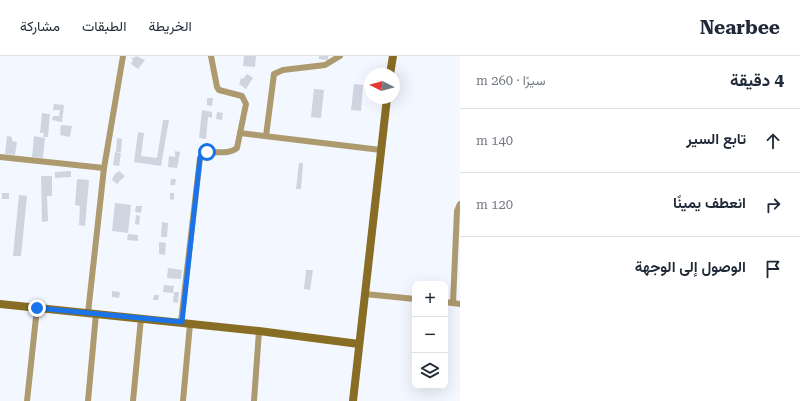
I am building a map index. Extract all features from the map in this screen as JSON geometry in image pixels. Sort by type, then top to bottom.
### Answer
[{"type":"street","points":[[88,313],[104,168],[123,56]]},
{"type":"street","points":[[182,322],[200,158],[202,153],[233,151],[236,148],[246,100],[242,96],[219,90],[217,87],[211,56]]},
{"type":"street","points":[[266,136],[274,74],[283,70],[325,65],[340,56]]},
{"type":"street","points":[[391,68],[393,56]]},
{"type":"street","points":[[353,401],[386,104]]},
{"type":"street","points":[[240,133],[381,150]]},
{"type":"street","points":[[0,157],[104,168]]},
{"type":"street","points":[[457,303],[457,211],[460,204]]},
{"type":"street","points":[[365,294],[412,299]]},
{"type":"street","points":[[0,304],[182,322],[359,344]]},
{"type":"street","points":[[27,401],[37,308]]},
{"type":"street","points":[[88,401],[96,314]]},
{"type":"street","points":[[132,401],[141,318]]},
{"type":"street","points":[[183,401],[190,324]]},
{"type":"street","points":[[254,401],[260,331]]},
{"type":"building","points":[[136,56],[145,60],[138,69],[131,64],[133,60],[131,58]]},
{"type":"building","points":[[244,56],[256,56],[255,67],[243,66]]},
{"type":"building","points":[[319,56],[328,56],[328,60],[319,59]]},
{"type":"building","points":[[247,74],[253,78],[246,89],[239,84],[241,78],[243,79]]},
{"type":"building","points":[[354,84],[363,85],[361,111],[351,110]]},
{"type":"building","points":[[314,89],[324,90],[321,118],[311,117]]},
{"type":"building","points":[[207,98],[213,98],[212,106],[207,105]]},
{"type":"building","points":[[54,104],[64,105],[62,122],[52,120],[53,116],[59,116],[60,110],[53,110]]},
{"type":"building","points":[[202,110],[212,112],[212,118],[208,117],[206,139],[199,138]]},
{"type":"building","points":[[217,112],[223,113],[222,120],[216,119]]},
{"type":"building","points":[[42,113],[50,114],[48,137],[43,137],[44,133],[40,133]]},
{"type":"building","points":[[163,120],[169,120],[161,166],[134,162],[138,132],[144,133],[141,156],[157,158]]},
{"type":"building","points":[[61,125],[72,126],[70,137],[60,135]]},
{"type":"building","points":[[7,136],[12,137],[12,141],[17,142],[15,155],[5,154]]},
{"type":"building","points":[[34,136],[45,138],[43,158],[32,157]]},
{"type":"building","points":[[117,138],[122,139],[121,152],[116,152]]},
{"type":"building","points":[[175,151],[180,152],[177,168],[168,167],[169,156],[175,157]]},
{"type":"building","points":[[115,152],[121,153],[119,166],[113,165]]},
{"type":"building","points":[[299,163],[303,163],[301,189],[296,189]]},
{"type":"building","points":[[71,171],[71,177],[55,178],[55,172]]},
{"type":"building","points":[[119,171],[125,176],[117,184],[112,180],[114,175]]},
{"type":"building","points":[[41,176],[52,176],[52,196],[47,196],[48,221],[42,222]]},
{"type":"building","points":[[77,179],[89,180],[85,226],[79,225],[80,206],[75,205]]},
{"type":"building","points":[[171,179],[176,179],[175,185],[170,185]]},
{"type":"building","points":[[2,193],[9,193],[9,199],[2,199]]},
{"type":"building","points":[[170,193],[174,193],[174,200],[170,199]]},
{"type":"building","points":[[19,195],[27,196],[21,256],[13,256]]},
{"type":"building","points":[[115,203],[131,205],[128,233],[112,231]]},
{"type":"building","points":[[136,206],[142,206],[141,213],[135,212]]},
{"type":"building","points":[[136,215],[140,216],[139,225],[135,224]]},
{"type":"building","points":[[162,222],[168,223],[167,237],[161,237]]},
{"type":"building","points":[[128,234],[138,235],[138,241],[127,240]]},
{"type":"building","points":[[159,242],[166,243],[165,255],[159,254]]},
{"type":"building","points":[[168,268],[182,270],[181,279],[167,278]]},
{"type":"building","points":[[306,270],[313,270],[310,290],[304,289]]},
{"type":"building","points":[[164,285],[174,286],[173,293],[163,292]]},
{"type":"building","points":[[112,291],[120,292],[119,298],[112,297]]},
{"type":"building","points":[[174,292],[179,292],[178,303],[173,302]]},
{"type":"building","points":[[154,295],[159,295],[158,300],[153,300]]},
{"type":"route","points":[[37,308],[182,322],[200,158],[202,153],[207,152]]}]
